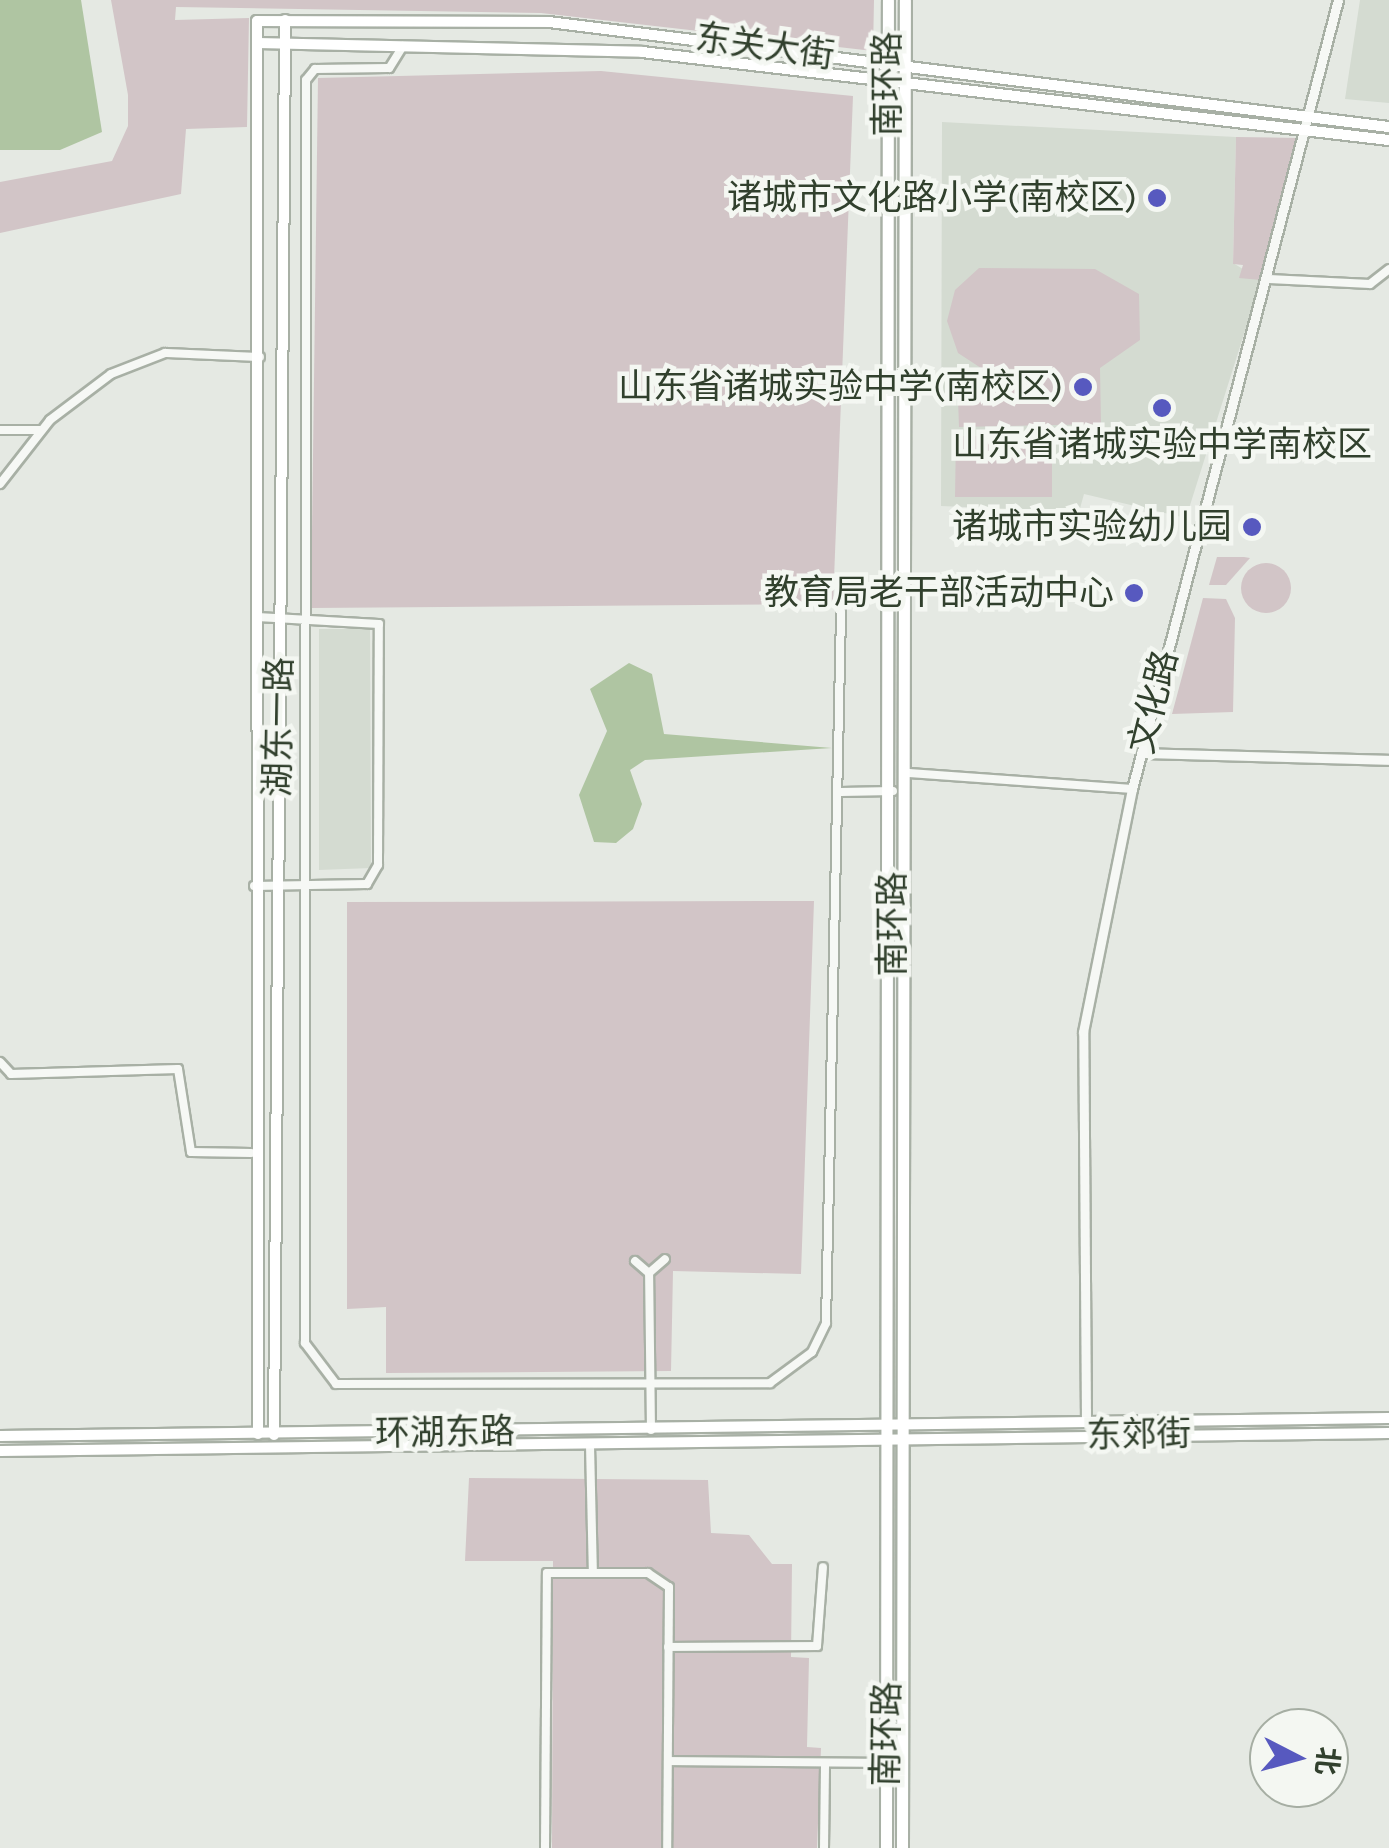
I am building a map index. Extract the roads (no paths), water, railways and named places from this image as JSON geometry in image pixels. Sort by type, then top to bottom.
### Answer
[{"type":"highway","name":"南环路","points":[[886,1848],[893,791],[888,0]]},
{"type":"highway","name":"南环路","points":[[902,1848],[909,773],[906,0]]},
{"type":"main road","name":"湖东一路","points":[[274,1434],[285,20]]},
{"type":"main road","name":"东关大街","points":[[258,21],[550,22],[906,66],[1312,124],[1389,140]]},
{"type":"main road","name":"湖东一路","points":[[258,21],[260,358],[252,1153],[258,1434]]},
{"type":"main road","name":"东关大街","points":[[258,44],[406,42],[642,52],[1312,124],[1389,128]]},
{"type":"main road","name":"东郊街","points":[[890,1421],[1389,1418]]},
{"type":"main road","name":"环湖东路","points":[[0,1436],[651,1430],[890,1421]]},
{"type":"main road","name":"东郊街","points":[[890,1438],[1389,1432]]},
{"type":"main road","name":"环湖东路","points":[[0,1451],[890,1438]]},
{"type":"street","name":"文化路","points":[[1086,1420],[1083,1032],[1132,789],[1312,124],[1338,0]]},
{"type":"street","points":[[406,42],[390,68],[316,69],[306,80],[305,1343],[336,1384],[770,1383],[800,1366],[826,1323],[841,612]]},
{"type":"street","points":[[1269,279],[1370,284],[1389,270]]},
{"type":"street","points":[[0,484],[40,430],[111,374],[151,358],[203,350],[260,358]]},
{"type":"street","points":[[0,430],[40,430]]},
{"type":"street","points":[[254,886],[367,884],[378,865],[380,624],[257,617]]},
{"type":"street","points":[[1141,754],[1389,760]]},
{"type":"street","points":[[909,773],[1132,789]]},
{"type":"street","points":[[840,792],[893,791]]},
{"type":"street","points":[[0,1062],[11,1074],[178,1069],[191,1152],[252,1153]]},
{"type":"street","points":[[649,1273],[665,1259]]},
{"type":"street","points":[[635,1261],[649,1273],[651,1430]]},
{"type":"street","points":[[590,1445],[593,1573]]},
{"type":"street","points":[[668,1647],[817,1646],[823,1567]]},
{"type":"street","points":[[545,1848],[547,1573],[662,1578],[668,1647],[667,1848]]},
{"type":"street","points":[[668,1761],[887,1763]]},
{"type":"street","points":[[824,1848],[825,1764]]},
{"type":"place","name":"诸城市文化路小学(南校区)","points":[[1157,198]]},
{"type":"place","name":"山东省诸城实验中学(南校区)","points":[[1083,387]]},
{"type":"place","name":"山东省诸城实验中学南校区","points":[[1162,408]]},
{"type":"place","name":"诸城市实验幼儿园","points":[[1252,527]]},
{"type":"place","name":"教育局老干部活动中心","points":[[1134,593]]}]
